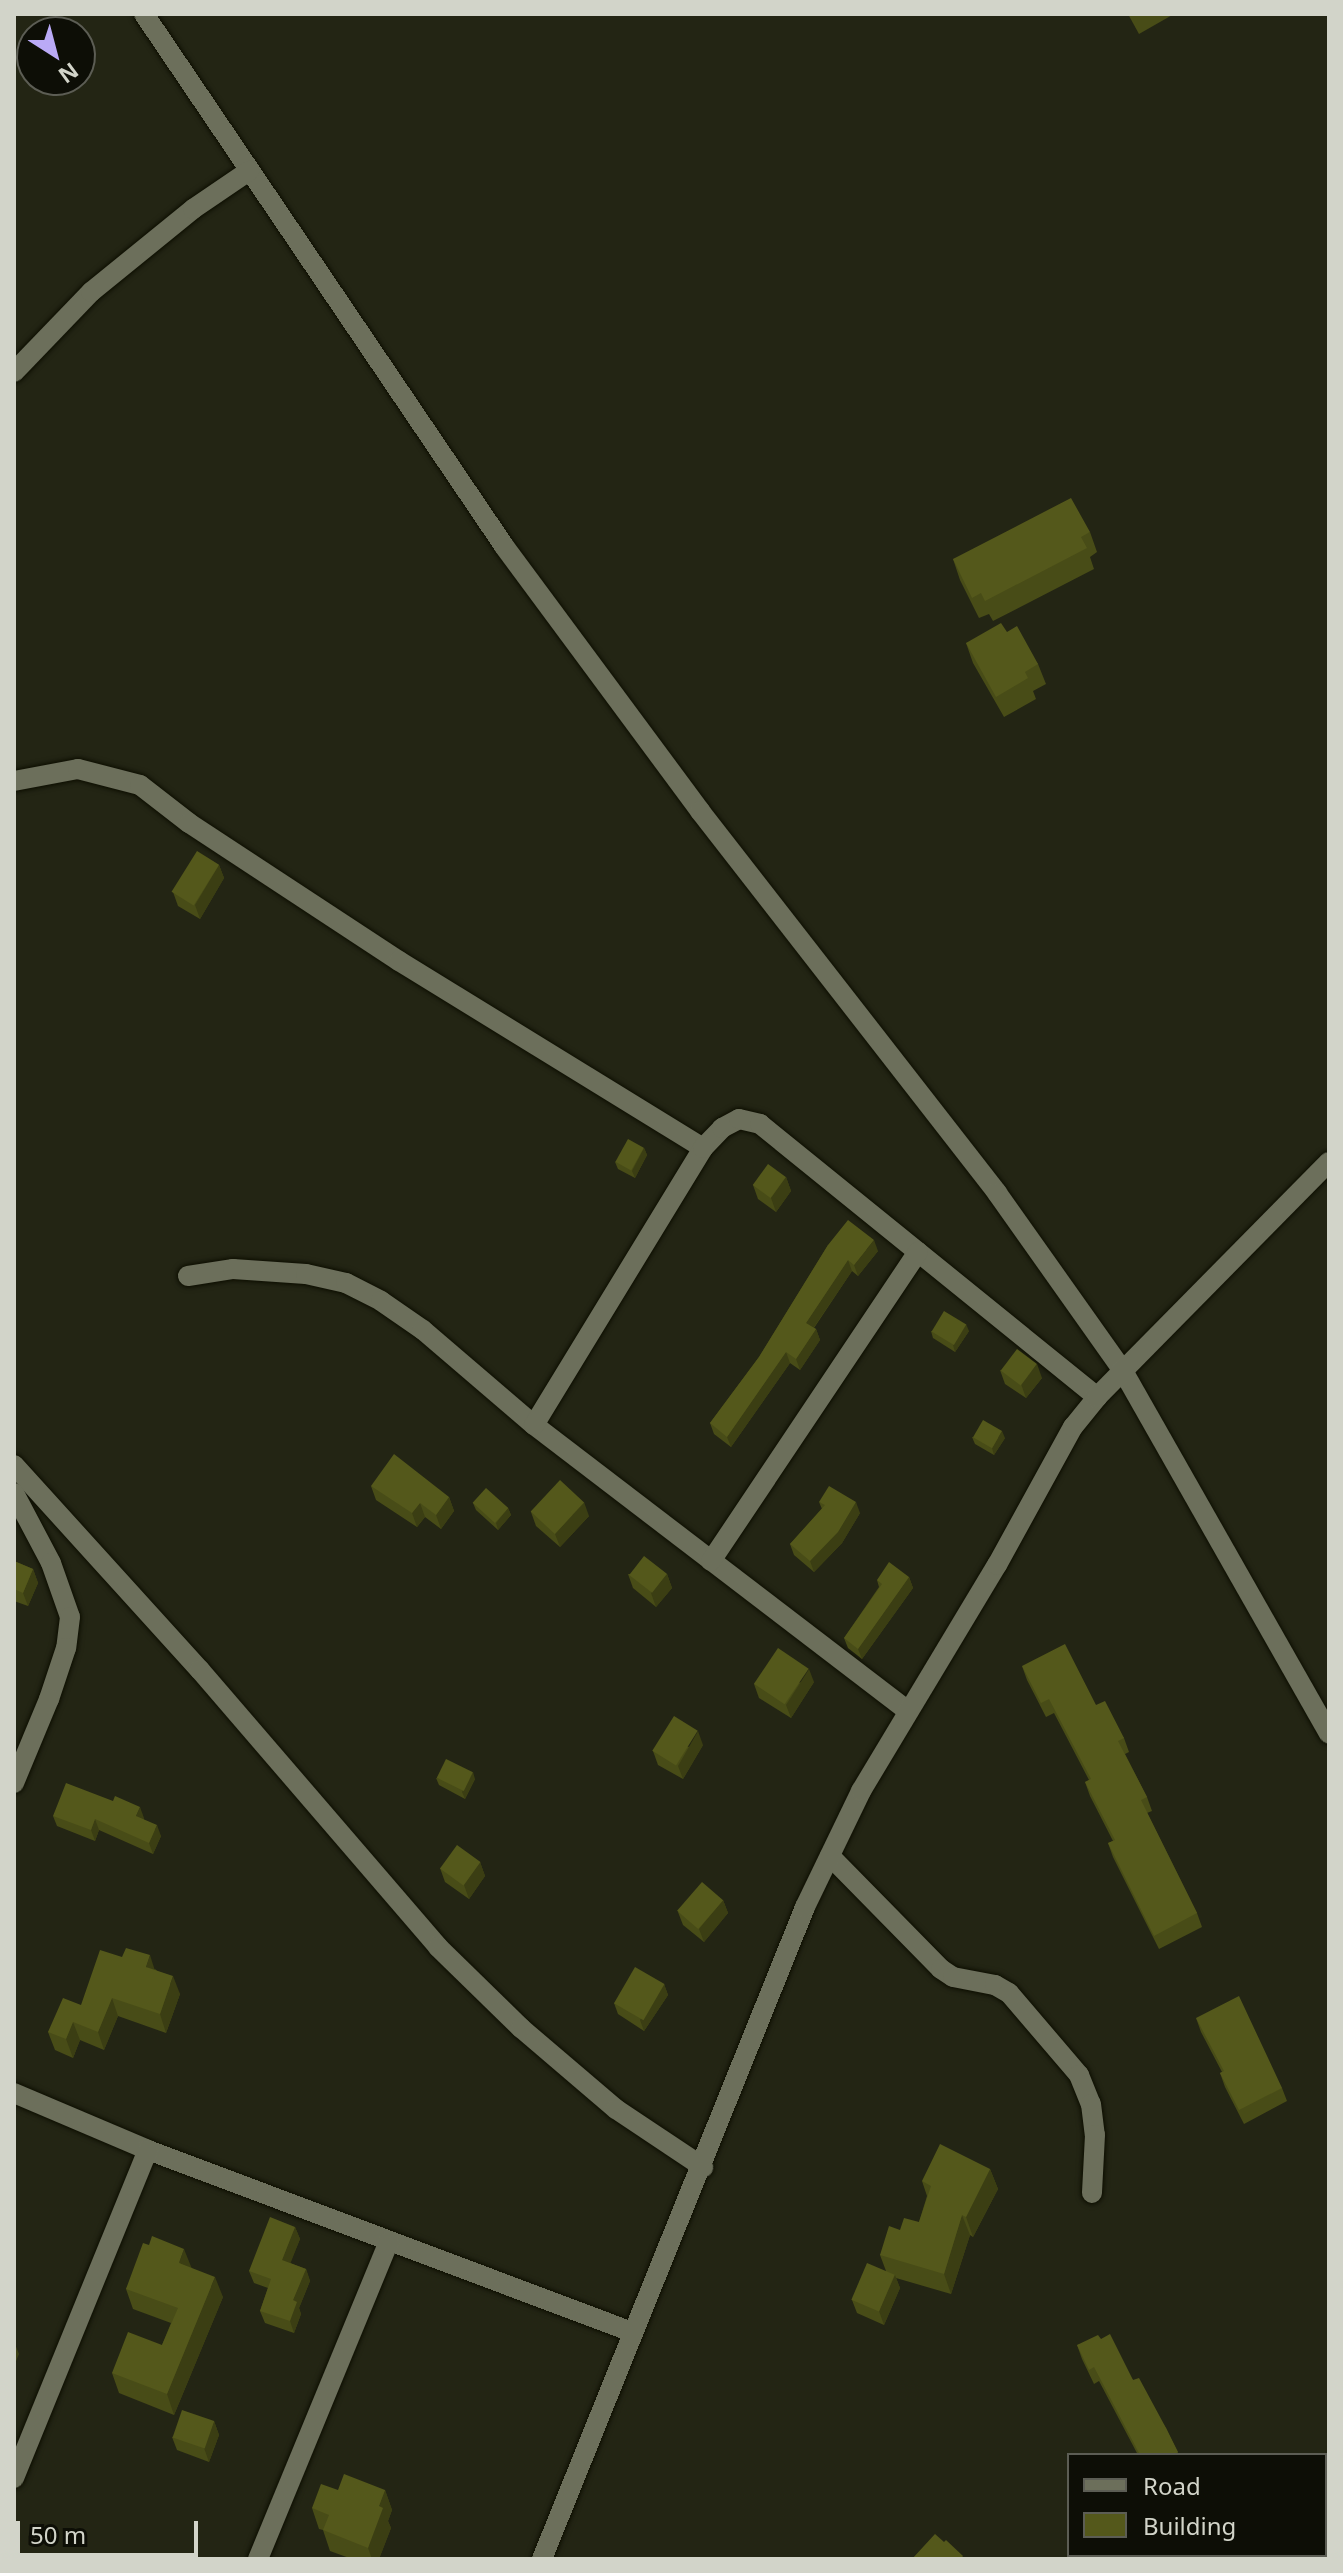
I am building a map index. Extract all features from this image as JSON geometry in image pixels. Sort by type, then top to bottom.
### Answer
[{"type":"street","points":[[144,14],[504,546],[700,811],[997,1193],[1123,1371],[1329,1733]]},
{"type":"street","points":[[14,372],[91,292],[193,209],[249,171]]},
{"type":"street","points":[[14,781],[78,769],[140,785],[189,823],[399,961],[703,1148]]},
{"type":"street","points":[[534,1425],[703,1148],[722,1128],[739,1119],[760,1124],[1097,1397]]},
{"type":"street","points":[[542,2559],[632,2332],[703,2167],[805,1907],[861,1791],[997,1565],[1073,1427],[1097,1397],[1329,1162]]},
{"type":"street","points":[[711,1561],[918,1252]]},
{"type":"street","points":[[188,1276],[233,1269],[306,1274],[346,1283],[381,1301],[423,1330],[534,1425],[907,1710]]},
{"type":"street","points":[[14,1465],[200,1670],[438,1947],[521,2028],[616,2109],[703,2167]]},
{"type":"street","points":[[14,1493],[51,1563],[70,1617],[66,1648],[49,1699],[14,1783]]},
{"type":"street","points":[[830,1856],[941,1969],[953,1977],[995,1985],[1009,1993],[1079,2075],[1091,2104],[1095,2135],[1092,2193]]},
{"type":"street","points":[[14,2093],[148,2150],[632,2332]]},
{"type":"street","points":[[14,2478],[148,2150]]},
{"type":"street","points":[[258,2559],[389,2241]]},
{"type":"building","points":[[1071,498],[1090,532],[1081,537],[1087,548],[985,601],[981,593],[972,598],[953,559]]},
{"type":"building","points":[[1001,623],[1007,632],[1017,626],[1038,664],[1025,672],[1028,678],[996,697],[966,643]]},
{"type":"building","points":[[197,851],[219,865],[194,905],[172,892]]},
{"type":"building","points":[[628,1139],[644,1148],[631,1170],[615,1162]]},
{"type":"building","points":[[768,1164],[786,1177],[771,1198],[753,1185]]},
{"type":"building","points":[[848,1220],[874,1240],[854,1265],[848,1260],[806,1323],[816,1329],[796,1359],[786,1352],[727,1437],[710,1423],[759,1357],[828,1245]]},
{"type":"building","points":[[944,1311],[966,1324],[954,1345],[932,1332]]},
{"type":"building","points":[[1017,1349],[1037,1364],[1021,1386],[1001,1371]]},
{"type":"building","points":[[983,1420],[1002,1431],[992,1448],[973,1437]]},
{"type":"building","points":[[394,1454],[449,1497],[436,1515],[420,1503],[412,1513],[371,1486]]},
{"type":"building","points":[[560,1480],[584,1503],[555,1534],[531,1511]]},
{"type":"building","points":[[829,1486],[856,1502],[838,1532],[810,1561],[790,1544],[825,1505],[819,1502]]},
{"type":"building","points":[[486,1488],[508,1508],[495,1523],[473,1503]]},
{"type":"building","points":[[644,1556],[667,1574],[652,1593],[629,1575]]},
{"type":"building","points":[[14,1561],[33,1569],[23,1593],[14,1589]]},
{"type":"building","points":[[889,1562],[909,1577],[858,1649],[844,1638],[882,1584],[877,1580]]},
{"type":"building","points":[[1065,1644],[1096,1705],[1105,1701],[1124,1738],[1118,1741],[1147,1797],[1141,1800],[1197,1913],[1154,1936],[1108,1843],[1115,1840],[1085,1782],[1091,1779],[1049,1699],[1041,1703],[1022,1666]]},
{"type":"building","points":[[778,1648],[809,1669],[785,1704],[754,1684]]},
{"type":"building","points":[[674,1716],[698,1731],[676,1766],[652,1751]]},
{"type":"building","points":[[446,1759],[473,1772],[464,1791],[437,1778]]},
{"type":"building","points":[[66,1783],[113,1801],[115,1796],[140,1807],[136,1816],[157,1825],[149,1843],[95,1819],[91,1830],[53,1816]]},
{"type":"building","points":[[457,1845],[480,1862],[463,1886],[440,1868]]},
{"type":"building","points":[[702,1882],[723,1900],[698,1929],[677,1911]]},
{"type":"building","points":[[126,1948],[150,1955],[146,1967],[173,1976],[160,2014],[112,1998],[98,2032],[73,2022],[66,2039],[48,2032],[63,1998],[81,2005],[100,1950],[122,1957]]},
{"type":"building","points":[[635,1967],[664,1984],[643,2020],[614,2003]]},
{"type":"building","points":[[1239,1996],[1282,2088],[1239,2110],[1220,2073],[1224,2071],[1196,2018]]},
{"type":"building","points":[[940,2144],[990,2169],[966,2217],[962,2215],[944,2274],[880,2255],[889,2226],[900,2230],[904,2218],[919,2222],[931,2186],[922,2181]]},
{"type":"building","points":[[270,2217],[295,2227],[282,2260],[306,2269],[293,2300],[297,2302],[290,2321],[260,2311],[271,2279],[249,2271]]},
{"type":"building","points":[[152,2236],[184,2249],[179,2263],[215,2277],[167,2394],[112,2373],[128,2332],[162,2345],[178,2308],[126,2289],[143,2243],[149,2245]]},
{"type":"building","points":[[867,2263],[895,2275],[879,2312],[851,2300]]},
{"type":"building","points":[[1110,2334],[1133,2380],[1139,2378],[1177,2453],[1139,2453],[1094,2367],[1089,2370],[1077,2345],[1098,2335],[1101,2339]]},
{"type":"building","points":[[182,2410],[214,2421],[205,2448],[173,2437]]},
{"type":"building","points":[[344,2474],[385,2490],[379,2506],[383,2508],[368,2548],[323,2530],[329,2515],[312,2508],[321,2484],[338,2490]]},
{"type":"building","points":[[935,2534],[963,2556],[961,2559],[912,2559]]},
{"type":"building","points":[[1184,2557],[1222,2557],[1222,2559]]}]
